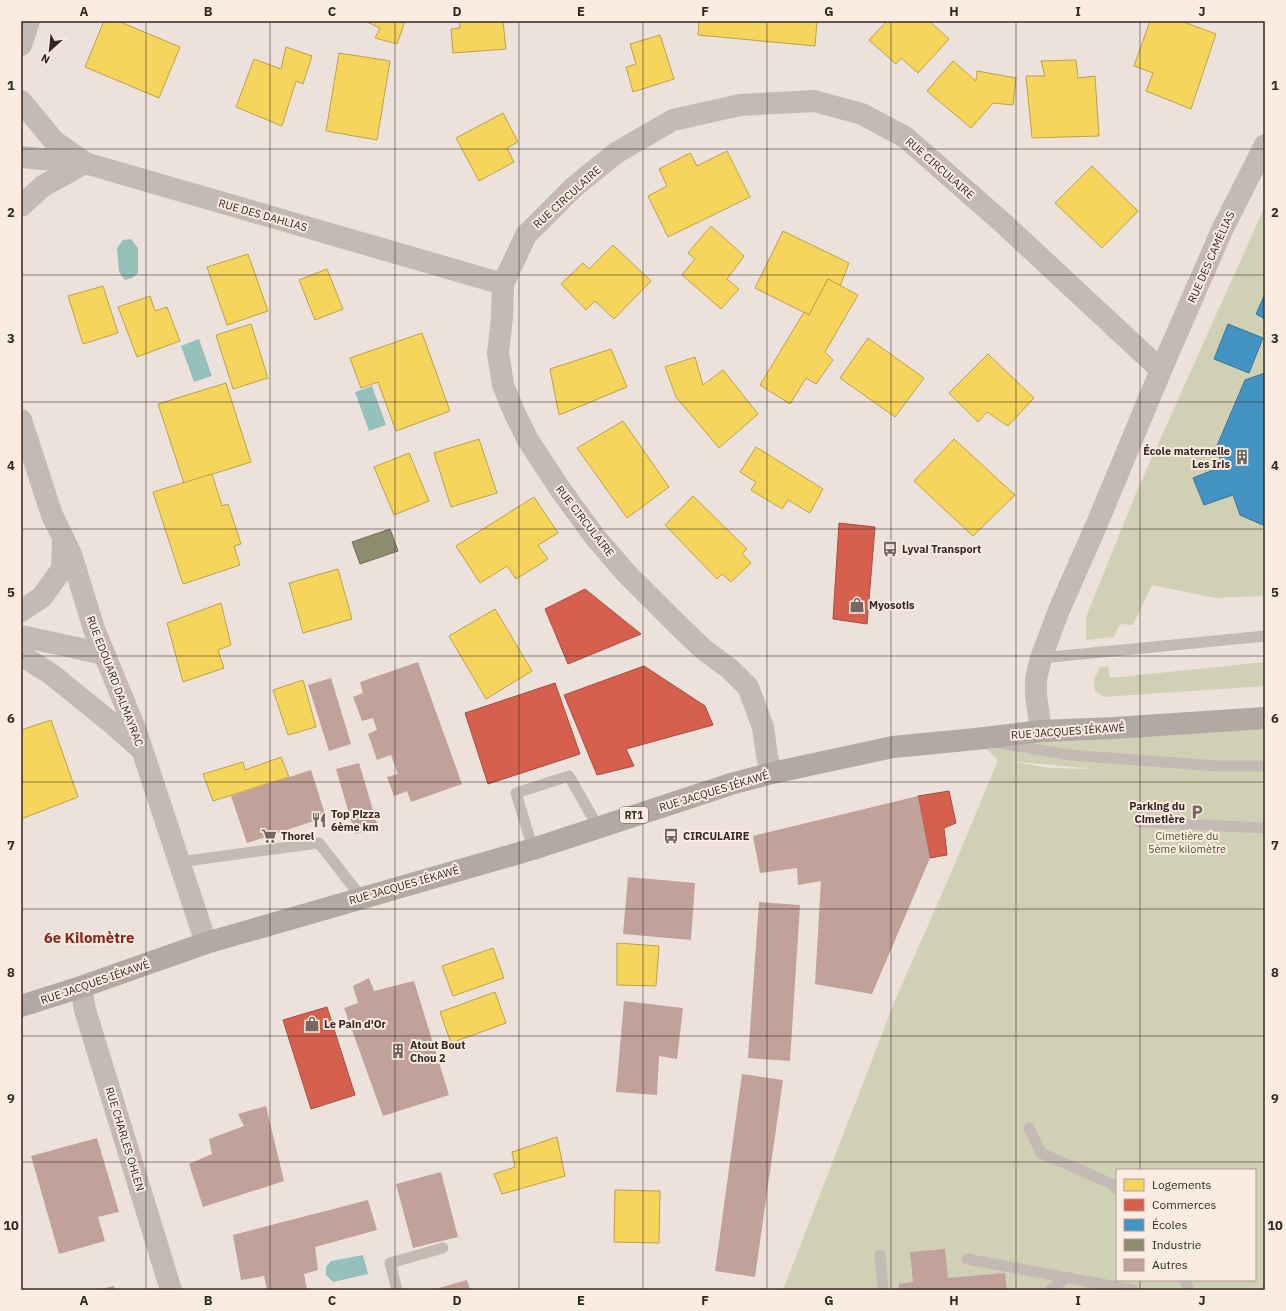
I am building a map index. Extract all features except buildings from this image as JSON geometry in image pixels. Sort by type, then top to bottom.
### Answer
[{"type":"main road","name":"RUE JACQUES IÉKAWÉ","points":[[21,1006],[206,943],[533,848],[731,784],[772,773],[893,747],[1041,731],[1114,728],[1265,718]]},
{"type":"street","points":[[21,45],[29,21]]},
{"type":"street","points":[[21,101],[54,141],[85,163],[43,186],[21,206]]},
{"type":"street","name":"RUE CIRCULAIRE","points":[[772,773],[767,756],[763,728],[748,687],[730,669],[703,649],[613,558],[595,537],[560,489],[528,440],[503,385],[498,353],[502,317],[503,284],[526,235],[574,187],[616,153],[673,120],[740,105],[814,101],[862,114],[905,137],[1003,223],[1161,370]]},
{"type":"street","name":"RUE DES DAHLIAS","points":[[21,157],[85,163],[503,284]]},
{"type":"street","name":"RUE DES CAMÉLIAS","points":[[1041,731],[1036,696],[1036,679],[1041,658],[1059,610],[1222,230],[1262,159]]},
{"type":"street","name":"RUE EDOUARD DALMAYRAC","points":[[21,420],[52,515],[71,554],[94,629],[136,731],[206,943]]},
{"type":"street","points":[[21,611],[42,597],[62,569],[63,539]]},
{"type":"street","points":[[21,636],[104,654]]},
{"type":"street","points":[[21,655],[51,674],[114,725],[143,751]]},
{"type":"street","name":"RUE CHARLES OHLEN","points":[[80,987],[85,1010],[171,1290]]},
{"type":"lane","points":[[1041,658],[1265,636]]},
{"type":"lane","points":[[976,739],[1070,756],[1217,766],[1265,766]]},
{"type":"lane","points":[[533,848],[516,793],[569,776],[598,827]]},
{"type":"lane","points":[[1139,822],[1265,828]]},
{"type":"lane","points":[[179,862],[319,843],[361,897]]},
{"type":"lane","points":[[1029,1128],[1041,1153],[1112,1184],[1116,1188]]},
{"type":"lane","points":[[397,1290],[390,1263],[443,1248]]},
{"type":"lane","points":[[880,1255],[883,1290]]},
{"type":"lane","points":[[967,1259],[1133,1290]]},
{"type":"lane","points":[[1050,1290],[1067,1277]]},
{"type":"green space","points":[[1265,206],[1265,294],[1256,314],[1265,319],[1265,373],[1245,380],[1216,448],[1223,466],[1193,478],[1204,505],[1233,495],[1240,515],[1265,526],[1265,596],[1215,598],[1152,585],[1133,625],[1120,624],[1114,637],[1086,640],[1086,617],[1136,493]]},
{"type":"green space","points":[[1265,662],[1265,686],[1104,697],[1095,691],[1094,679],[1100,667],[1108,666],[1110,678]]},
{"type":"green space","name":"Cimetière du 5ème kilomètre","points":[[1265,718],[1265,1290],[783,1290],[896,998],[954,866],[998,760],[976,739]],"holes":[[[1008,761],[1095,769],[1051,768]]]},
{"type":"water","points":[[131,239],[138,248],[138,273],[132,278],[125,280],[119,272],[117,248],[123,240]]},
{"type":"water","points":[[199,339],[212,376],[194,382],[181,346]]},
{"type":"water","points":[[372,386],[386,425],[369,431],[355,392]]},
{"type":"water","points":[[363,1255],[368,1274],[333,1282],[326,1275],[326,1267],[331,1261]]},
{"type":"place","name":"École maternelle Les Iris","points":[[1242,457]]},
{"type":"place","name":"Lyvai Transport","points":[[890,549]]},
{"type":"place","name":"Myosotis","points":[[857,605]]},
{"type":"place","name":"Parking du Cimetière","points":[[1197,812]]},
{"type":"place","name":"Top Pizza 6ème km","points":[[319,820]]},
{"type":"place","name":"Thorel","points":[[269,836]]},
{"type":"place","name":"CIRCULAIRE","points":[[671,836]]},
{"type":"place","name":"Le Pain d'Or","points":[[312,1024]]},
{"type":"place","name":"Atout Bout Chou 2","points":[[398,1051]]},
{"type":"district","name":"6e Kilomètre","points":[[89,937]]}]
